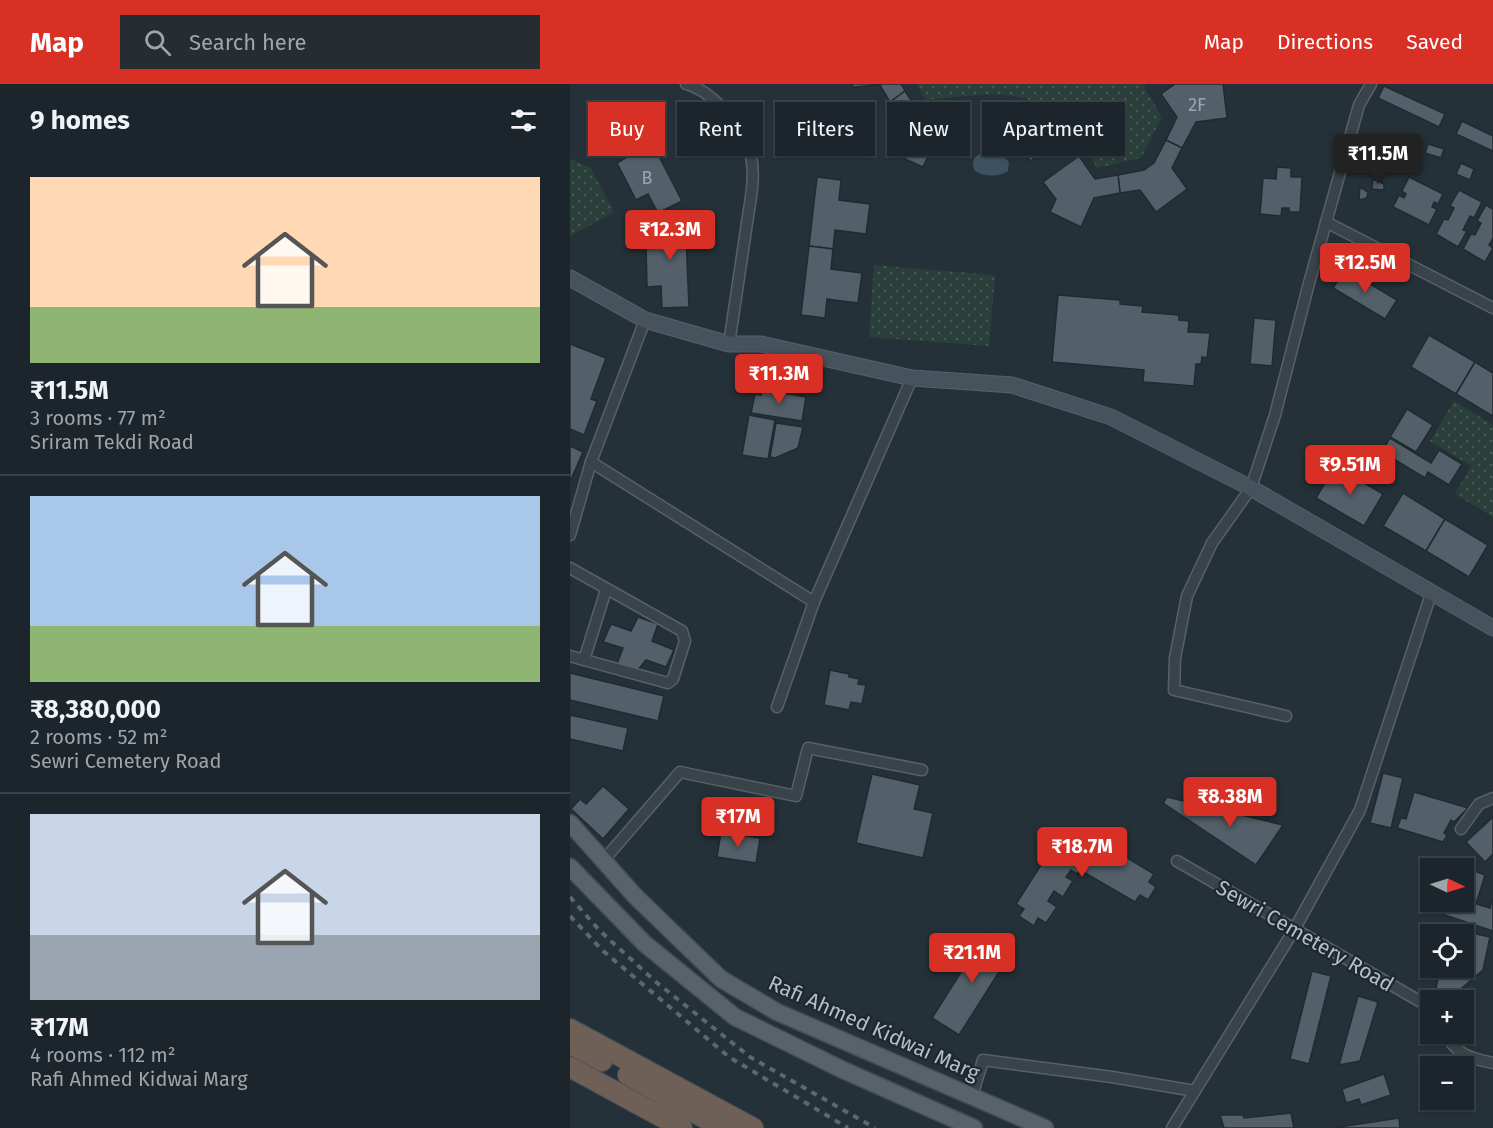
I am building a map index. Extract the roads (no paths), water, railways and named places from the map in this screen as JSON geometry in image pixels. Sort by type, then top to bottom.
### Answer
[{"type":"highway","points":[[570,1029],[753,1128]]},
{"type":"highway","points":[[570,1042],[722,1128]]},
{"type":"highway","points":[[570,1064],[682,1128]]},
{"type":"main road","name":"Rafi Ahmed Kidwai Marg","points":[[570,823],[635,896],[721,979],[777,1012],[1045,1128]]},
{"type":"main road","points":[[570,867],[645,944],[735,1017],[969,1126],[972,1096]]},
{"type":"main road","points":[[645,944],[665,925]]},
{"type":"street","points":[[686,84],[698,87],[724,110],[742,133],[751,157],[752,186],[729,344]]},
{"type":"street","points":[[1286,716],[1174,690],[1175,658],[1187,596],[1212,543],[1251,488],[1275,415],[1359,105],[1371,84]]},
{"type":"street","points":[[1326,222],[1493,308]]},
{"type":"street","points":[[570,278],[645,320],[729,344],[761,344],[912,378],[1012,385],[1101,413],[1251,488],[1493,628]]},
{"type":"street","points":[[570,535],[591,462],[645,320]]},
{"type":"street","points":[[777,707],[814,603],[912,378]]},
{"type":"street","points":[[591,462],[814,603]]},
{"type":"street","points":[[570,568],[682,631],[685,641],[673,679],[668,683],[570,656]]},
{"type":"street","points":[[584,660],[606,590]]},
{"type":"street","points":[[1172,1128],[1294,930],[1359,810],[1431,594]]},
{"type":"street","points":[[603,861],[680,772],[796,796],[808,748],[922,770]]},
{"type":"street","points":[[1461,829],[1479,804],[1493,798]]},
{"type":"street","name":"Sewri Cemetery Road","points":[[1177,861],[1420,1001]]},
{"type":"street","points":[[570,1042],[739,1128]]},
{"type":"street","points":[[1452,1044],[1456,1050],[1468,1057],[1493,1063]]},
{"type":"street","points":[[972,1096],[983,1060],[1112,1077],[1195,1091]]},
{"type":"street","points":[[570,1064],[689,1128]]},
{"type":"water","points":[[979,155],[1001,156],[1009,162],[1008,171],[992,176],[975,171],[974,158]]},
{"type":"railway","points":[[570,897],[600,931],[656,982],[750,1057],[875,1128]]},
{"type":"railway","points":[[570,916],[602,950],[729,1057],[848,1128]]}]
